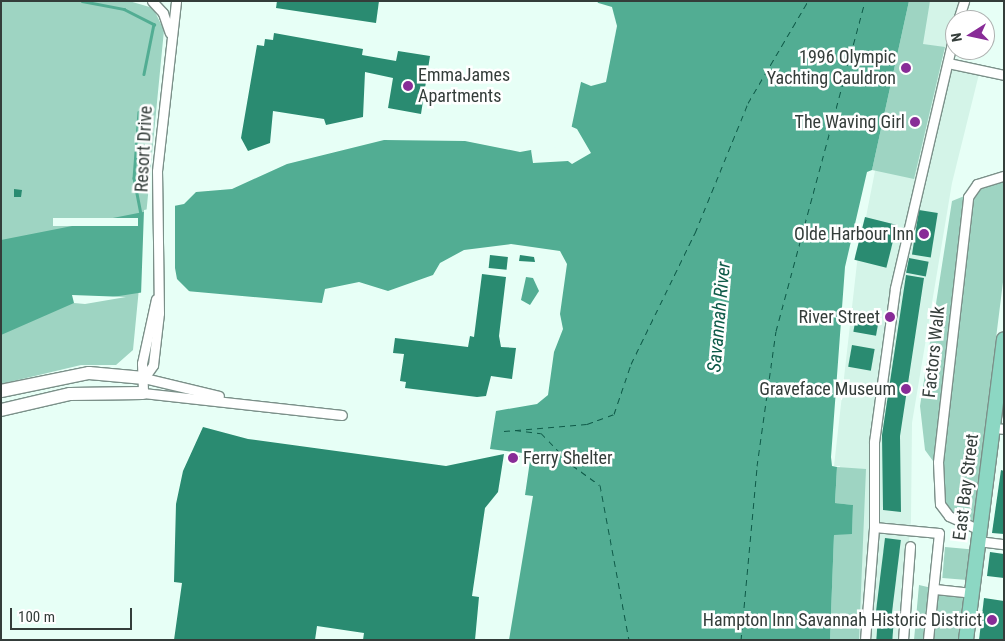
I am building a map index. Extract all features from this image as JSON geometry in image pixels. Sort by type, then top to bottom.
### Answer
[{"type":"main road","name":"East Bay Street","points":[[966,640],[979,535],[998,428],[1004,339]]},
{"type":"street","points":[[152,1],[163,13],[171,37]]},
{"type":"street","name":"Resort Drive","points":[[144,378],[153,365],[156,300],[157,171],[176,1]]},
{"type":"street","points":[[865,640],[874,527],[874,442],[895,288],[948,62],[1004,75]]},
{"type":"street","name":"Factors Walk","points":[[1004,176],[977,184],[968,197],[938,462],[940,504],[949,516],[979,535],[1004,544]]},
{"type":"street","name":"Resort Drive","points":[[143,393],[142,363],[156,300]]},
{"type":"street","points":[[1,391],[89,373],[144,378],[249,404]]},
{"type":"street","points":[[1,410],[70,394],[143,393],[342,415]]},
{"type":"street","points":[[874,527],[939,533],[935,589],[928,640]]},
{"type":"street","points":[[903,640],[910,546]]},
{"type":"street","points":[[935,589],[972,593]]},
{"type":"shaded area","points":[[1,1],[129,1],[153,8],[164,30],[133,350],[116,365],[81,365],[1,384]]},
{"type":"shaded area","points":[[909,1],[930,1],[923,44],[945,47],[914,179],[872,170]]},
{"type":"shaded area","name":"River Street","points":[[918,1],[959,1],[956,10],[945,10],[945,49],[941,63],[980,70],[952,183],[912,423],[911,521],[899,640],[830,640],[840,466],[834,466],[857,263],[875,171],[885,161]]},
{"type":"shaded area","points":[[1004,180],[1004,274],[973,523],[953,514],[943,502],[941,472],[925,450],[920,406],[952,201]]},
{"type":"shaded area","points":[[837,467],[866,469],[859,640],[830,640],[834,534],[852,534],[853,505],[835,503]]},
{"type":"shaded area","points":[[945,547],[970,549],[967,580],[942,578]]},
{"type":"shaded area","points":[[919,585],[932,588],[925,640],[914,640]]},
{"type":"shaded area","points":[[938,592],[968,595],[963,640],[933,640]]},
{"type":"water","name":"Savannah River","points":[[598,1],[909,1],[872,170],[867,172],[845,267],[831,457],[832,466],[837,467],[835,503],[853,505],[852,534],[834,535],[830,640],[509,640],[533,496],[525,495],[531,454],[490,449],[496,411],[537,404],[548,395],[554,352],[563,329],[560,314],[567,264],[560,251],[511,244],[464,250],[440,263],[433,275],[388,291],[359,282],[325,289],[322,303],[164,289],[74,303],[1,335],[1,240],[184,204],[196,192],[232,189],[287,164],[384,140],[465,141],[520,152],[531,150],[537,156],[568,144]]},
{"type":"water","points":[[526,277],[533,278],[539,291],[530,305],[521,300]]},
{"type":"pier","points":[[595,2],[612,7],[617,26],[606,82],[591,86],[579,81]]},
{"type":"pier","points":[[570,126],[577,129],[591,153],[572,164],[568,161],[533,163],[531,150],[537,154],[566,143]]},
{"type":"pier","points":[[175,204],[175,268],[177,279],[190,292],[323,305],[164,292],[141,295],[144,210]]},
{"type":"pier","points":[[53,218],[138,218],[138,226],[53,226]]},
{"type":"pier","points":[[72,295],[126,297],[85,304],[74,303]]},
{"type":"building","points":[[277,1],[379,1],[376,23],[276,8]]},
{"type":"building","name":"EmmaJames Apartments","points":[[274,33],[363,49],[362,55],[396,61],[398,51],[430,56],[421,114],[388,108],[393,78],[365,72],[363,117],[326,125],[324,119],[273,111],[270,143],[248,151],[241,138],[257,45],[264,46],[265,39],[273,40]]},
{"type":"building","points":[[14,189],[22,190],[21,197],[14,197]]},
{"type":"building","name":"Olde Harbour Inn","points":[[919,210],[938,213],[931,257],[912,254]]},
{"type":"building","points":[[865,217],[897,225],[886,268],[854,260]]},
{"type":"building","points":[[490,255],[508,257],[507,270],[489,268]]},
{"type":"building","points":[[520,255],[534,257],[535,262],[519,261]]},
{"type":"building","points":[[909,258],[929,262],[926,277],[906,273]]},
{"type":"building","points":[[482,274],[506,277],[499,336],[501,347],[516,348],[512,379],[491,376],[486,396],[477,397],[405,388],[406,382],[400,381],[404,354],[393,353],[395,338],[468,347],[470,336],[474,337]]},
{"type":"building","points":[[906,275],[924,278],[900,436],[901,512],[883,510],[882,435]]},
{"type":"building","points":[[857,311],[880,315],[876,336],[853,332]]},
{"type":"building","points":[[852,345],[875,349],[871,371],[848,367]]},
{"type":"building","points":[[203,427],[248,439],[446,466],[504,454],[498,492],[485,508],[472,596],[479,597],[475,640],[363,640],[364,633],[317,626],[315,640],[174,640],[182,583],[174,582],[176,504],[183,471]]},
{"type":"building","name":"Ferry Shelter","points":[[508,454],[520,456],[519,462],[507,460]]},
{"type":"building","points":[[1001,470],[1004,471],[1004,534],[992,533]]},
{"type":"building","points":[[885,538],[901,540],[892,614],[876,612]]},
{"type":"building","points":[[990,552],[1004,554],[1004,578],[987,576]]},
{"type":"building","name":"Hampton Inn Savannah Historic District","points":[[984,598],[1004,601],[1004,640],[979,640]]},
{"type":"building","points":[[878,616],[894,617],[892,640],[876,640]]},
{"type":"waterway","points":[[82,1],[124,9],[154,24],[144,74]]},
{"type":"waterway","points":[[139,112],[134,178],[141,213]]},
{"type":"ferry route","points":[[504,431],[587,424],[614,414],[631,364],[695,233],[748,103],[808,1]]},
{"type":"ferry route","points":[[741,640],[757,466],[776,331],[865,1]]},
{"type":"ferry route","points":[[515,430],[541,433],[572,465],[600,485],[629,640]]},
{"type":"place","name":"1996 Olympic Yachting Cauldron","points":[[906,68]]},
{"type":"place","name":"EmmaJames Apartments","points":[[408,86]]},
{"type":"place","name":"The Waving Girl","points":[[915,122]]},
{"type":"place","name":"Olde Harbour Inn","points":[[924,234]]},
{"type":"place","name":"River Street","points":[[890,317]]},
{"type":"place","name":"Graveface Museum","points":[[906,389]]},
{"type":"place","name":"Ferry Shelter","points":[[513,458]]},
{"type":"place","name":"Hampton Inn Savannah Historic District","points":[[992,620]]}]
